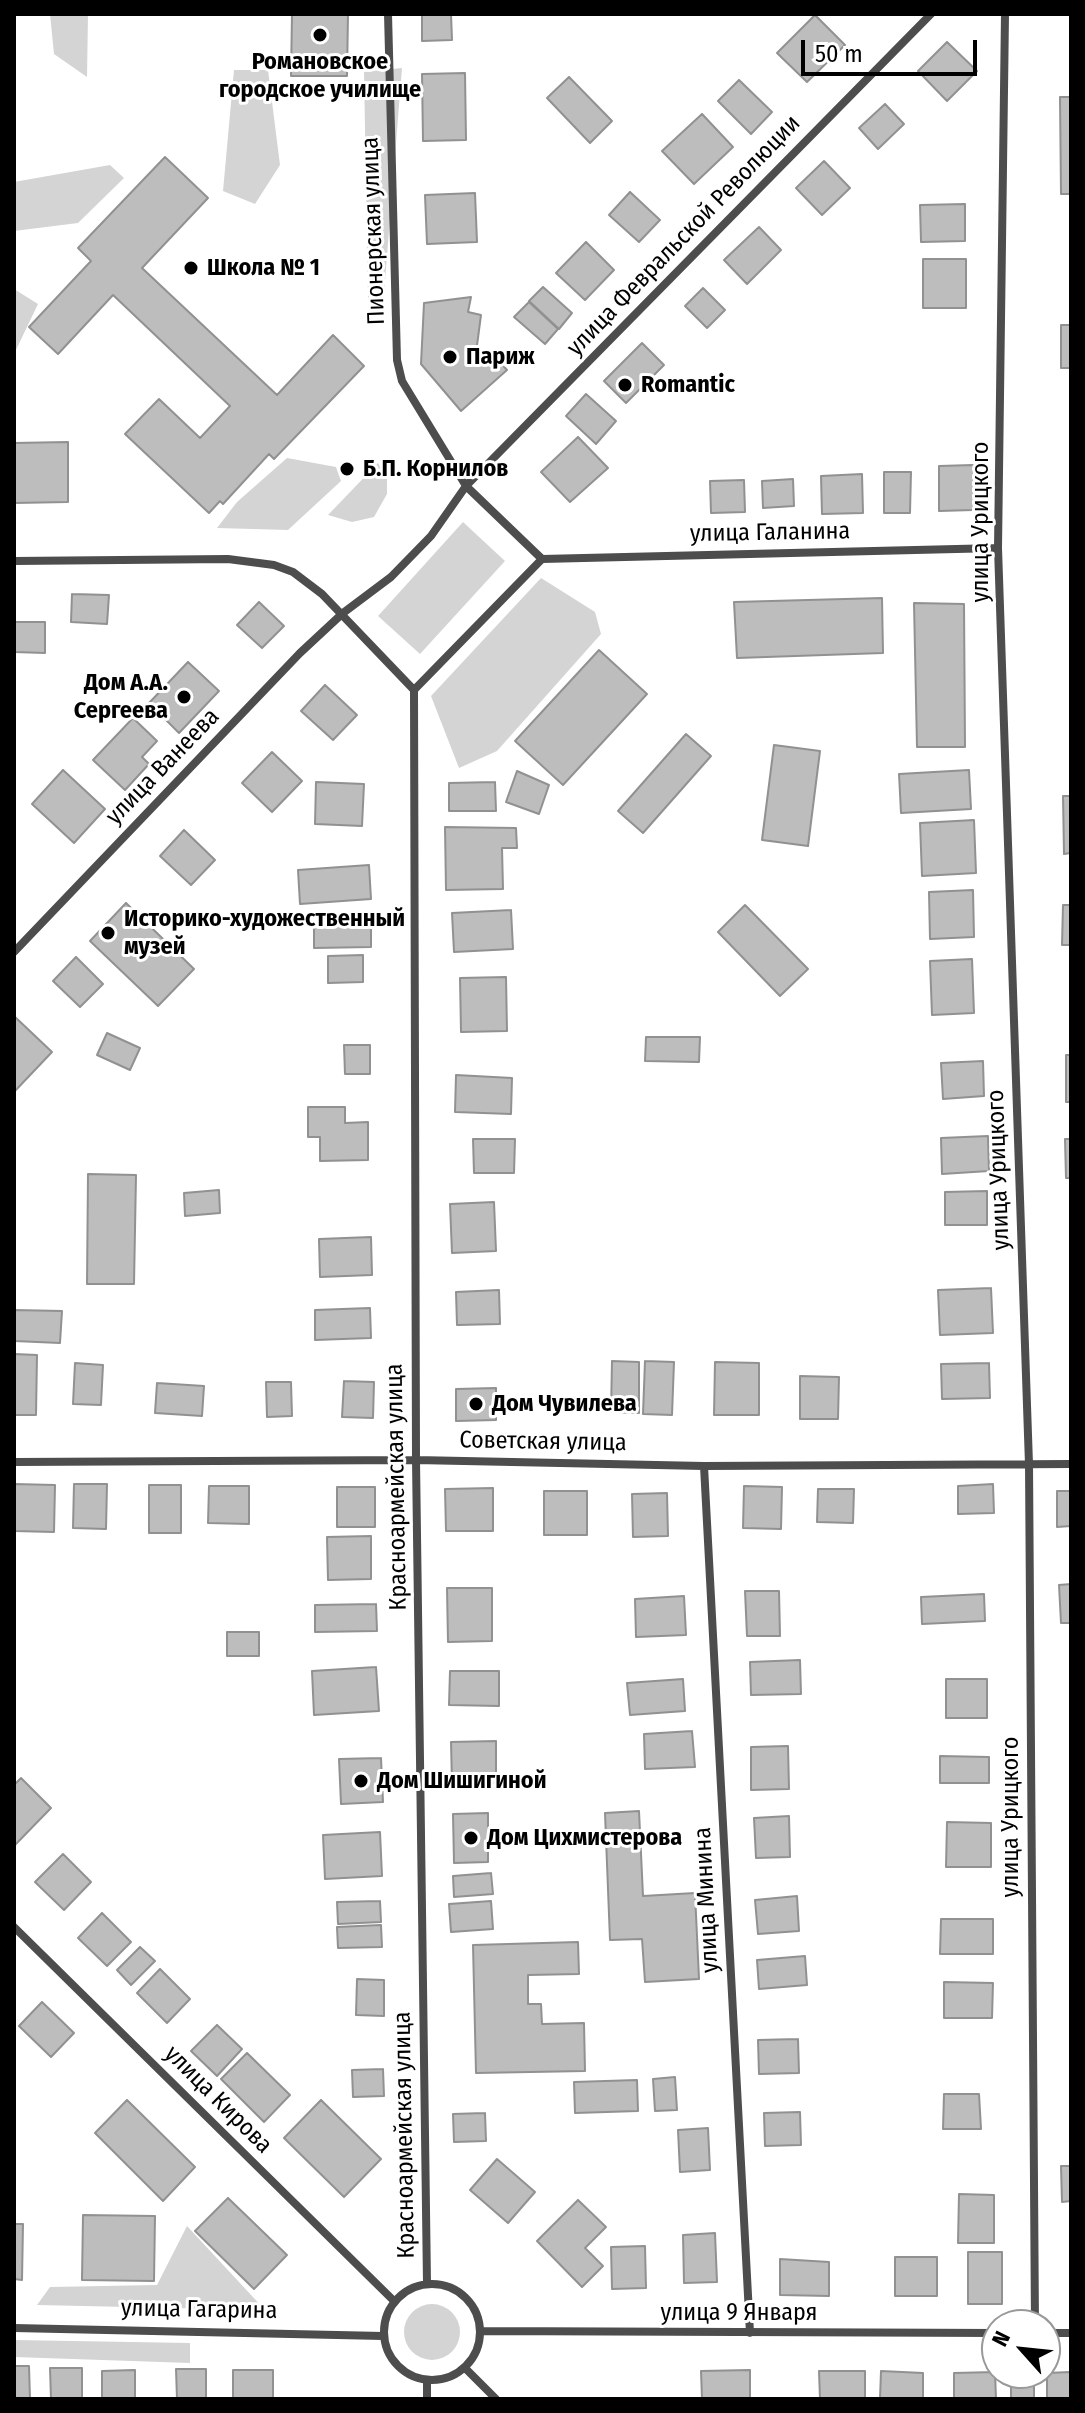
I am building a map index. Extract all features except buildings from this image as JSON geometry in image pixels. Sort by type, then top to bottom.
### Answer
[{"type":"street","name":"Пионерская улица","points":[[388,14],[397,360],[408,397],[466,486],[542,559]]},
{"type":"street","name":"улица Февральской Революции","points":[[343,613],[391,577],[431,536],[466,486],[931,14]]},
{"type":"street","name":"улица Урицкого","points":[[1005,14],[998,548],[1029,1464],[1035,2309]]},
{"type":"street","name":"улица Галанина","points":[[542,559],[998,548]]},
{"type":"street","points":[[14,561],[251,560],[293,572],[343,613],[414,690],[542,559]]},
{"type":"street","name":"улица Ванеева","points":[[14,952],[343,613]]},
{"type":"street","name":"Красноармейская улица","points":[[414,690],[416,1460],[427,2283]]},
{"type":"street","name":"Советская улица","points":[[14,1462],[416,1460],[704,1466],[1071,1464]]},
{"type":"street","name":"улица Минина","points":[[704,1466],[750,2333]]},
{"type":"street","name":"улица Кирова","points":[[14,1927],[394,2301]]},
{"type":"street","points":[[427,2283],[458,2291],[474,2308],[480,2331],[476,2351],[465,2368],[441,2380],[427,2380],[403,2371],[393,2361],[383,2336],[384,2324],[394,2301],[409,2289],[427,2283]]},
{"type":"street","name":"улица Гагарина","points":[[14,2328],[383,2336]]},
{"type":"street","name":"улица 9 Января","points":[[480,2331],[981,2333]]},
{"type":"street","points":[[465,2368],[496,2399]]},
{"type":"street","points":[[427,2380],[427,2399]]},
{"type":"shaded area","points":[[50,14],[88,14],[87,77],[54,54]]},
{"type":"shaded area","points":[[402,68],[384,293],[368,299],[364,72]]},
{"type":"shaded area","points":[[234,70],[268,70],[280,165],[255,204],[223,191]]},
{"type":"shaded area","points":[[110,165],[124,178],[78,223],[14,231],[14,182]]},
{"type":"shaded area","points":[[14,289],[38,304],[14,354]]},
{"type":"shaded area","points":[[287,458],[336,467],[341,481],[288,530],[217,528],[237,502]]},
{"type":"shaded area","points":[[378,463],[387,479],[387,494],[374,517],[352,522],[328,515]]},
{"type":"shaded area","points":[[463,522],[505,561],[420,654],[378,616]]},
{"type":"shaded area","points":[[541,578],[595,612],[601,634],[497,751],[459,768],[431,696]]},
{"type":"shaded area","points":[[187,2226],[265,2310],[37,2305],[50,2287],[157,2285]]},
{"type":"shaded area","points":[[432,2304],[451,2313],[460,2332],[451,2351],[432,2360],[413,2351],[404,2332],[413,2313]]},
{"type":"shaded area","points":[[14,2340],[190,2343],[190,2363],[14,2357]]},
{"type":"place","name":"Романовское городское училище","points":[[320,35]]},
{"type":"place","name":"Школа № 1","points":[[191,268]]},
{"type":"place","name":"Париж","points":[[450,357]]},
{"type":"place","name":"Romantic","points":[[625,385]]},
{"type":"place","name":"Б.П. Корнилов","points":[[347,469]]},
{"type":"place","name":"Дом А.А. Сергеева","points":[[184,697]]},
{"type":"place","name":"Историко-художественный музей","points":[[108,933]]},
{"type":"place","name":"Дом Чувилева","points":[[476,1404]]},
{"type":"place","name":"Дом Шишигиной","points":[[361,1781]]},
{"type":"place","name":"Дом Цихмистерова","points":[[471,1838]]}]
